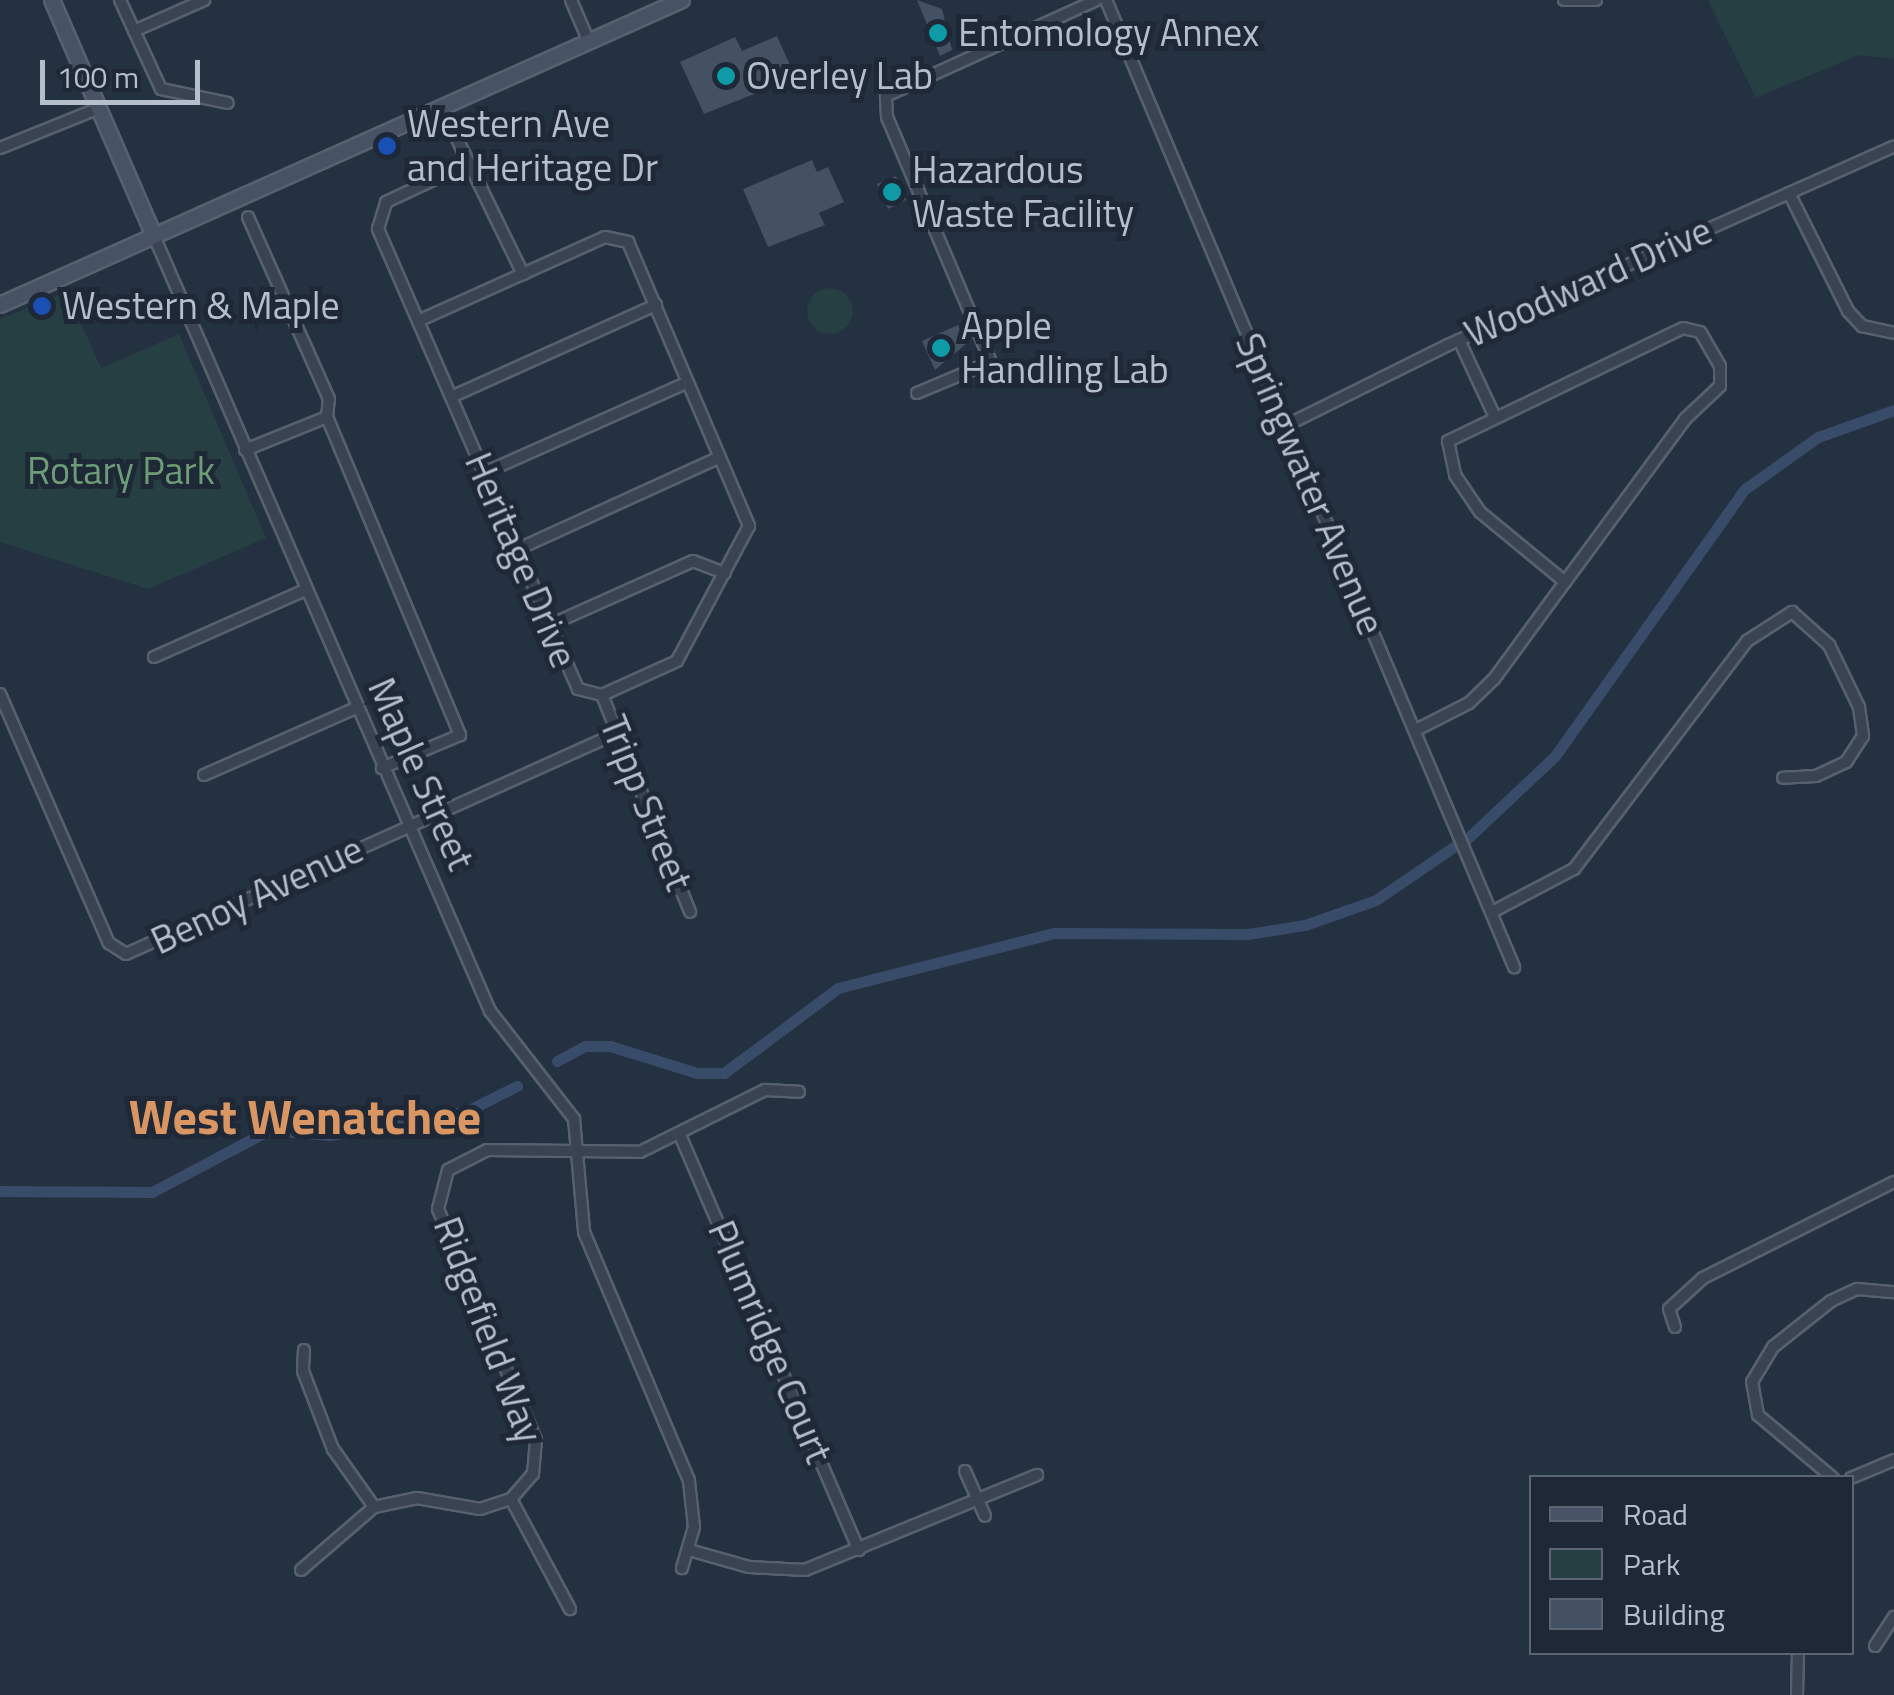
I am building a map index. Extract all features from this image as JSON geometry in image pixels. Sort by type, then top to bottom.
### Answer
[{"type":"main road","name":"Maple Street","points":[[52,0],[154,236]]},
{"type":"main road","points":[[0,305],[682,0]]},
{"type":"street","points":[[120,0],[166,93],[228,103]]},
{"type":"street","points":[[134,32],[204,0]]},
{"type":"street","points":[[571,0],[589,42]]},
{"type":"street","points":[[917,392],[991,362],[887,117],[886,96],[1097,0]]},
{"type":"street","name":"Springwater Avenue","points":[[1106,0],[1514,967]]},
{"type":"street","points":[[1564,0],[1596,0]]},
{"type":"street","points":[[0,148],[99,108]]},
{"type":"street","points":[[418,320],[523,274],[480,177],[467,164],[442,108]]},
{"type":"street","name":"Woodward Drive","points":[[1286,426],[1459,340],[1894,146]]},
{"type":"street","name":"Heritage Drive","points":[[467,164],[386,202],[377,214],[450,396],[578,689],[602,695],[677,661],[749,526],[656,305],[620,236],[523,274]]},
{"type":"street","points":[[1789,193],[1848,311],[1862,326],[1894,333]]},
{"type":"street","points":[[248,217],[328,399],[327,417],[460,735],[382,768]]},
{"type":"street","name":"Maple Street","points":[[154,236],[490,1011],[536,1062],[574,1119],[584,1232],[689,1482],[689,1550],[682,1568]]},
{"type":"street","points":[[450,396],[656,305]]},
{"type":"street","points":[[1416,730],[1484,690],[1565,582],[1685,418],[1720,386],[1720,366],[1709,339],[1684,328],[1456,432],[1446,455],[1480,512],[1565,582]]},
{"type":"street","points":[[1459,340],[1494,414]]},
{"type":"street","points":[[484,473],[688,382]]},
{"type":"street","points":[[246,450],[327,417]]},
{"type":"street","points":[[516,550],[720,458]]},
{"type":"street","points":[[550,625],[693,561],[726,573]]},
{"type":"street","points":[[154,658],[306,590]]},
{"type":"street","points":[[1492,912],[1574,869],[1747,641],[1792,612],[1828,645],[1859,707],[1863,736],[1846,762],[1816,776],[1782,778]]},
{"type":"street","points":[[0,694],[4,715]]},
{"type":"street","name":"Tripp Street","points":[[602,695],[690,912]]},
{"type":"street","points":[[204,775],[356,708]]},
{"type":"street","name":"Benoy Avenue","points":[[4,715],[109,943],[118,953],[140,949],[407,827]]},
{"type":"street","points":[[407,827],[617,733]]},
{"type":"street","name":"Ridgefield Way","points":[[374,1507],[417,1498],[469,1510],[511,1499],[534,1474],[536,1440],[444,1229],[439,1186],[468,1154],[626,1155],[680,1135],[765,1090],[800,1092]]},
{"type":"street","name":"Plumridge Court","points":[[680,1135],[860,1550]]},
{"type":"street","points":[[1675,1327],[1669,1309],[1703,1278],[1894,1182]]},
{"type":"street","points":[[1818,1473],[1753,1408],[1756,1372],[1831,1300],[1858,1288],[1894,1292]]},
{"type":"street","points":[[301,1570],[374,1507],[334,1449],[303,1371],[304,1350]]},
{"type":"street","points":[[1854,1477],[1894,1460]]},
{"type":"street","points":[[965,1471],[985,1516]]},
{"type":"street","points":[[689,1550],[792,1571],[860,1550],[1038,1474]]},
{"type":"street","points":[[511,1499],[570,1609]]},
{"type":"street","points":[[1876,1646],[1894,1617]]},
{"type":"street","points":[[1796,1695],[1798,1655]]},
{"type":"green space","points":[[1708,0],[1894,0],[1894,59],[1858,55],[1756,98]]},
{"type":"green space","points":[[830,288],[846,295],[853,311],[846,327],[830,334],[814,327],[807,311],[814,295]]},
{"type":"green space","name":"Rotary Park","points":[[67,292],[101,368],[179,334],[266,538],[148,589],[0,542],[0,319]]},
{"type":"building","name":"Entomology Annex","points":[[917,0],[942,9],[952,50],[940,56]]},
{"type":"building","name":"Overley Lab","points":[[777,36],[790,65],[779,70],[784,82],[704,114],[680,62],[735,37],[742,51]]},
{"type":"building","points":[[812,160],[817,172],[828,167],[844,202],[819,213],[825,225],[768,247],[743,189]]},
{"type":"building","name":"Hazardous Waste Facility","points":[[896,176],[906,200],[888,209],[877,184]]},
{"type":"building","name":"Apple Handling Lab","points":[[958,325],[966,344],[935,370],[922,341]]},
{"type":"waterway","points":[[1468,838],[1555,756],[1745,489],[1818,437],[1894,410]]},
{"type":"waterway","points":[[557,1061],[585,1046],[610,1046],[697,1073],[724,1073],[838,988],[1054,933],[1248,934],[1305,925],[1376,900],[1455,846]]},
{"type":"waterway","points":[[0,1191],[152,1192],[269,1130],[330,1135],[467,1111],[517,1086]]},
{"type":"place","name":"Entomology Annex","points":[[938,33]]},
{"type":"place","name":"Overley Lab","points":[[726,76]]},
{"type":"place","name":"Western Ave and Heritage Dr","points":[[387,146]]},
{"type":"place","name":"Hazardous Waste Facility","points":[[892,192]]},
{"type":"place","name":"Western & Maple","points":[[42,306]]},
{"type":"place","name":"Apple Handling Lab","points":[[941,348]]},
{"type":"district","name":"West Wenatchee","points":[[305,1117]]}]
